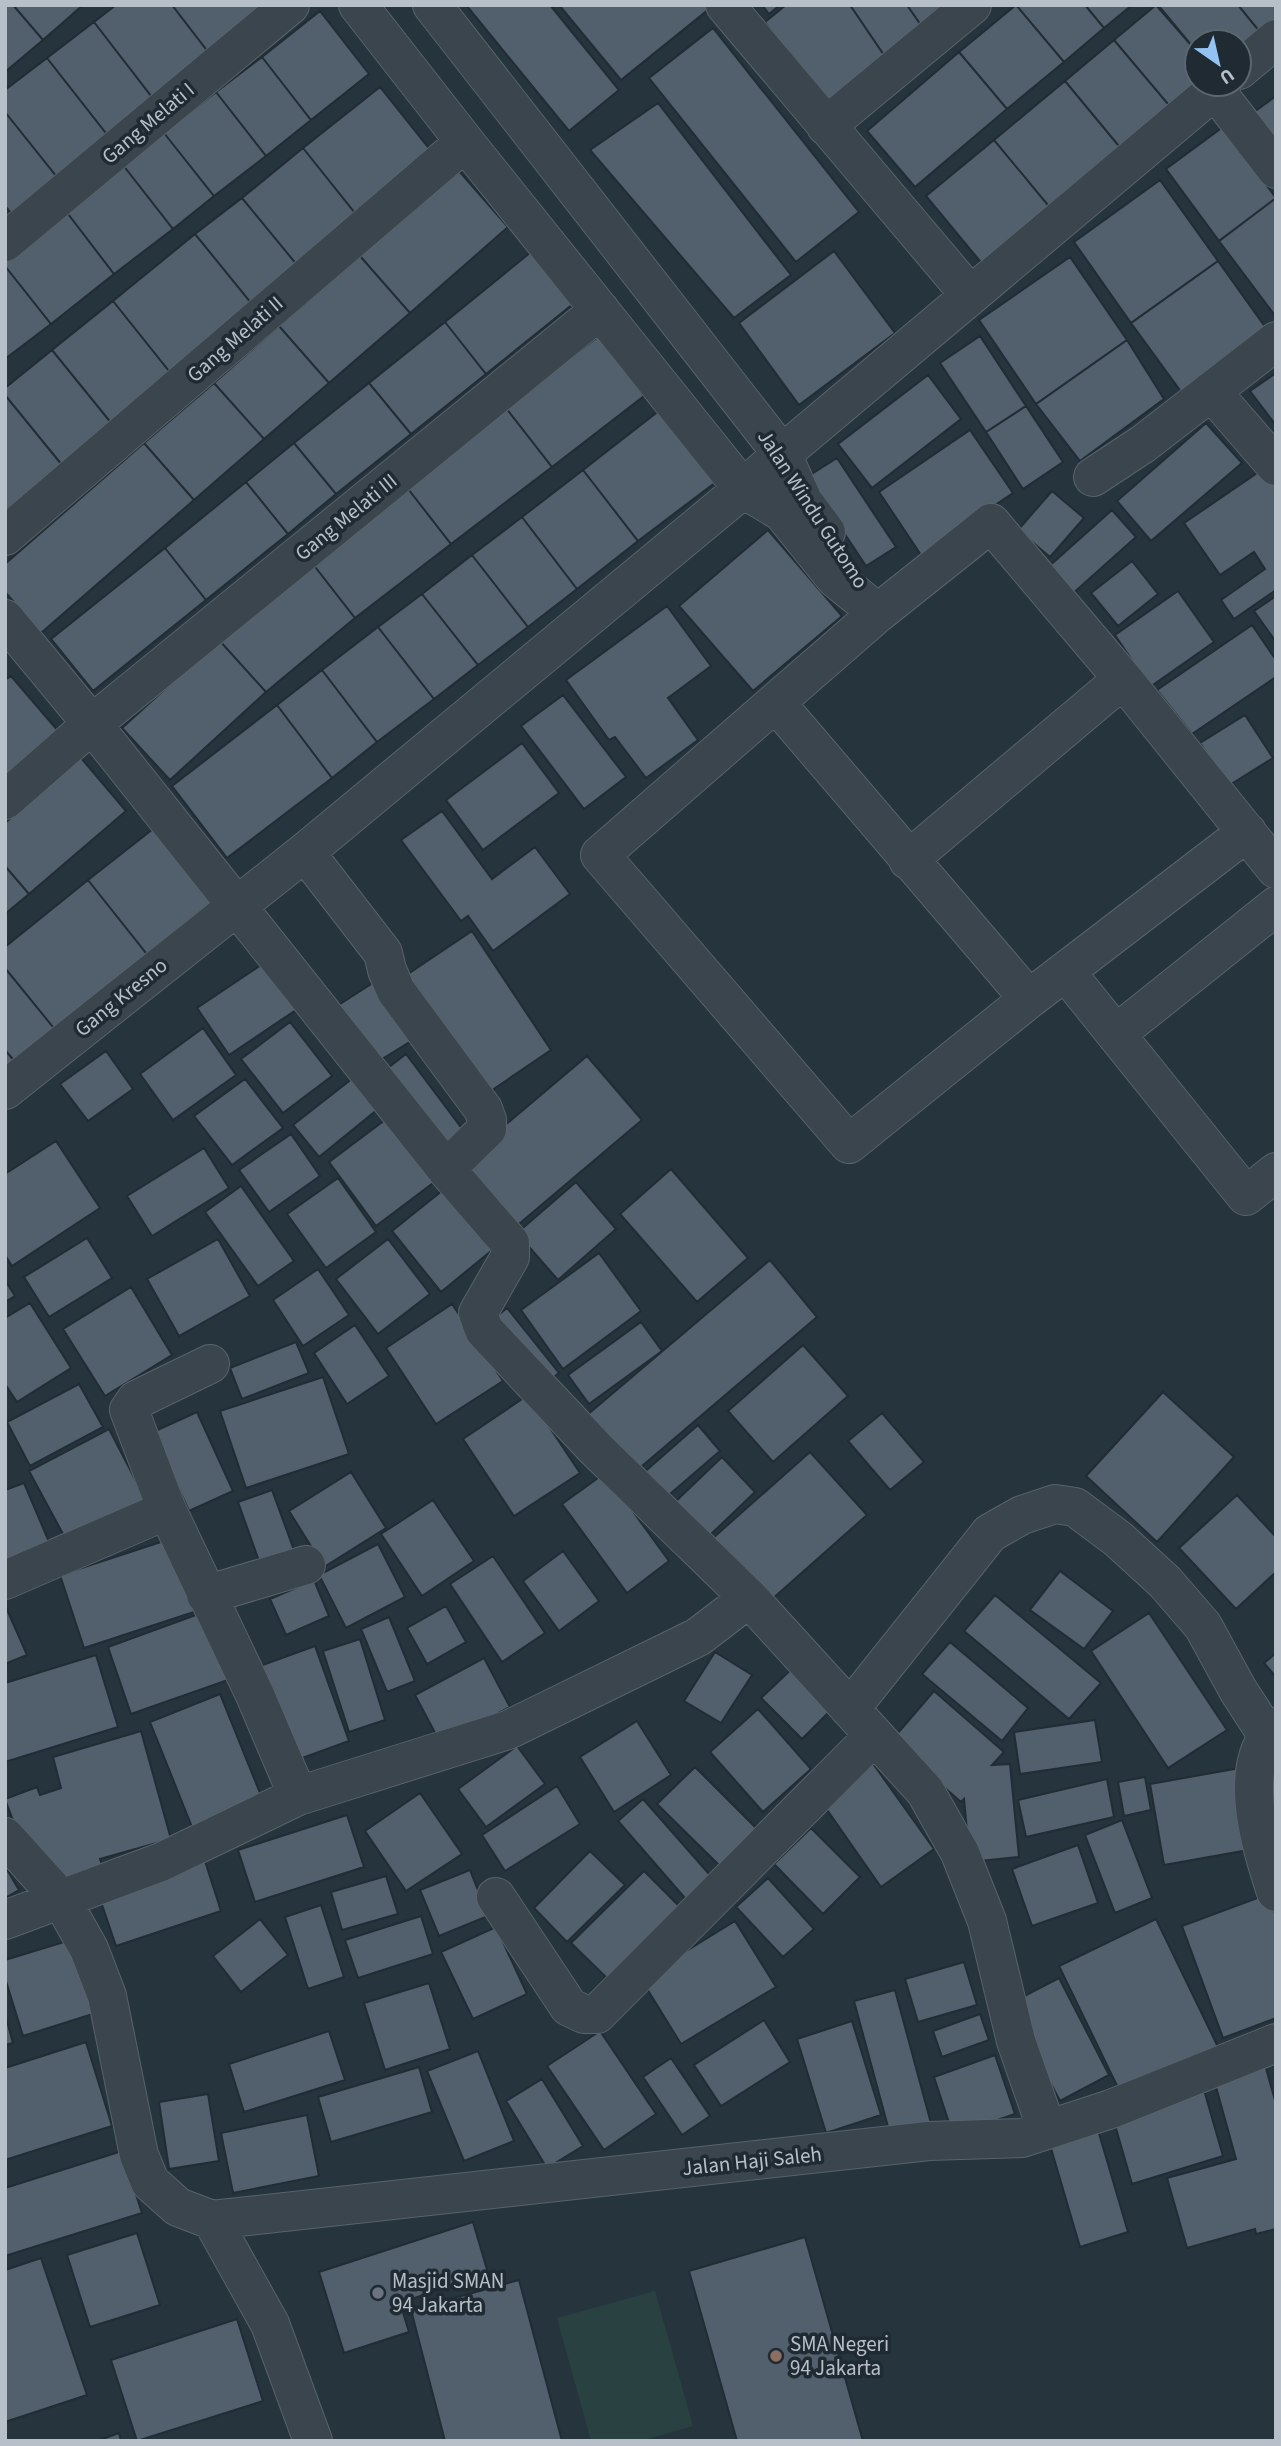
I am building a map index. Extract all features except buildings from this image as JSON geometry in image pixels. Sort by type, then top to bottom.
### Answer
[{"type":"street","name":"Gang Melati I","points":[[5,242],[290,5]]},
{"type":"street","name":"Jalan Windu Gutomo","points":[[432,5],[782,454],[803,501],[850,564],[878,613]]},
{"type":"street","points":[[725,5],[971,295]]},
{"type":"street","points":[[826,126],[972,5]]},
{"type":"street","name":"Jalan Windu Gutomo","points":[[377,12],[465,142],[743,489],[782,512],[835,578],[878,613]]},
{"type":"street","name":"Gang Kresno","points":[[1253,58],[1276,39]]},
{"type":"street","name":"Gang Kresno","points":[[5,1090],[305,852],[743,489],[1206,98]]},
{"type":"street","points":[[1236,98],[1276,169]]},
{"type":"street","name":"Gang Melati II","points":[[5,536],[465,142]]},
{"type":"street","name":"Gang Melati III","points":[[5,800],[92,724],[600,310]]},
{"type":"street","points":[[1093,477],[1143,444],[1276,341]]},
{"type":"street","points":[[1211,391],[1275,464]]},
{"type":"street","points":[[1247,832],[1029,999],[849,1144],[600,855],[878,613],[991,523],[1124,679],[1247,832],[1276,869]]},
{"type":"street","points":[[5,618],[446,1169],[510,1243],[510,1257],[478,1313],[484,1330],[596,1449],[749,1598],[925,1791],[960,1853],[986,1921],[1016,2041],[1047,2130]]},
{"type":"street","points":[[908,860],[1124,679]]},
{"type":"street","points":[[776,703],[1029,999]]},
{"type":"street","points":[[305,852],[383,953],[396,990],[483,1109],[487,1129],[446,1169]]},
{"type":"street","points":[[1116,1034],[1276,906]]},
{"type":"street","points":[[1065,971],[1245,1196],[1276,1172]]},
{"type":"street","points":[[210,1364],[136,1400],[129,1410],[167,1510],[298,1796]]},
{"type":"street","points":[[496,1897],[569,2007],[584,2014],[597,2014],[862,1722],[990,1533],[1021,1515],[1055,1504],[1075,1507],[1118,1539],[1165,1582],[1203,1626],[1238,1690],[1271,1731],[1257,1757],[1255,1788],[1257,1827],[1276,1892]]},
{"type":"street","points":[[5,1580],[167,1510]]},
{"type":"street","points":[[206,1595],[306,1565]]},
{"type":"street","points":[[5,1920],[161,1862],[298,1796],[508,1730],[698,1637],[749,1598]]},
{"type":"street","points":[[5,1837],[61,1899],[89,1949],[107,1996],[139,2155],[150,2182],[178,2207],[212,2220],[270,2324],[313,2441]]},
{"type":"street","name":"Jalan Haji Saleh","points":[[212,2220],[929,2141],[1022,2138],[1111,2109],[1276,2043]]},
{"type":"green space","points":[[655,2291],[693,2426],[641,2441],[591,2441],[557,2318]]},
{"type":"place","name":"Masjid SMAN 94 Jakarta","points":[[378,2293]]},
{"type":"place","name":"SMA Negeri 94 Jakarta","points":[[776,2356]]}]
